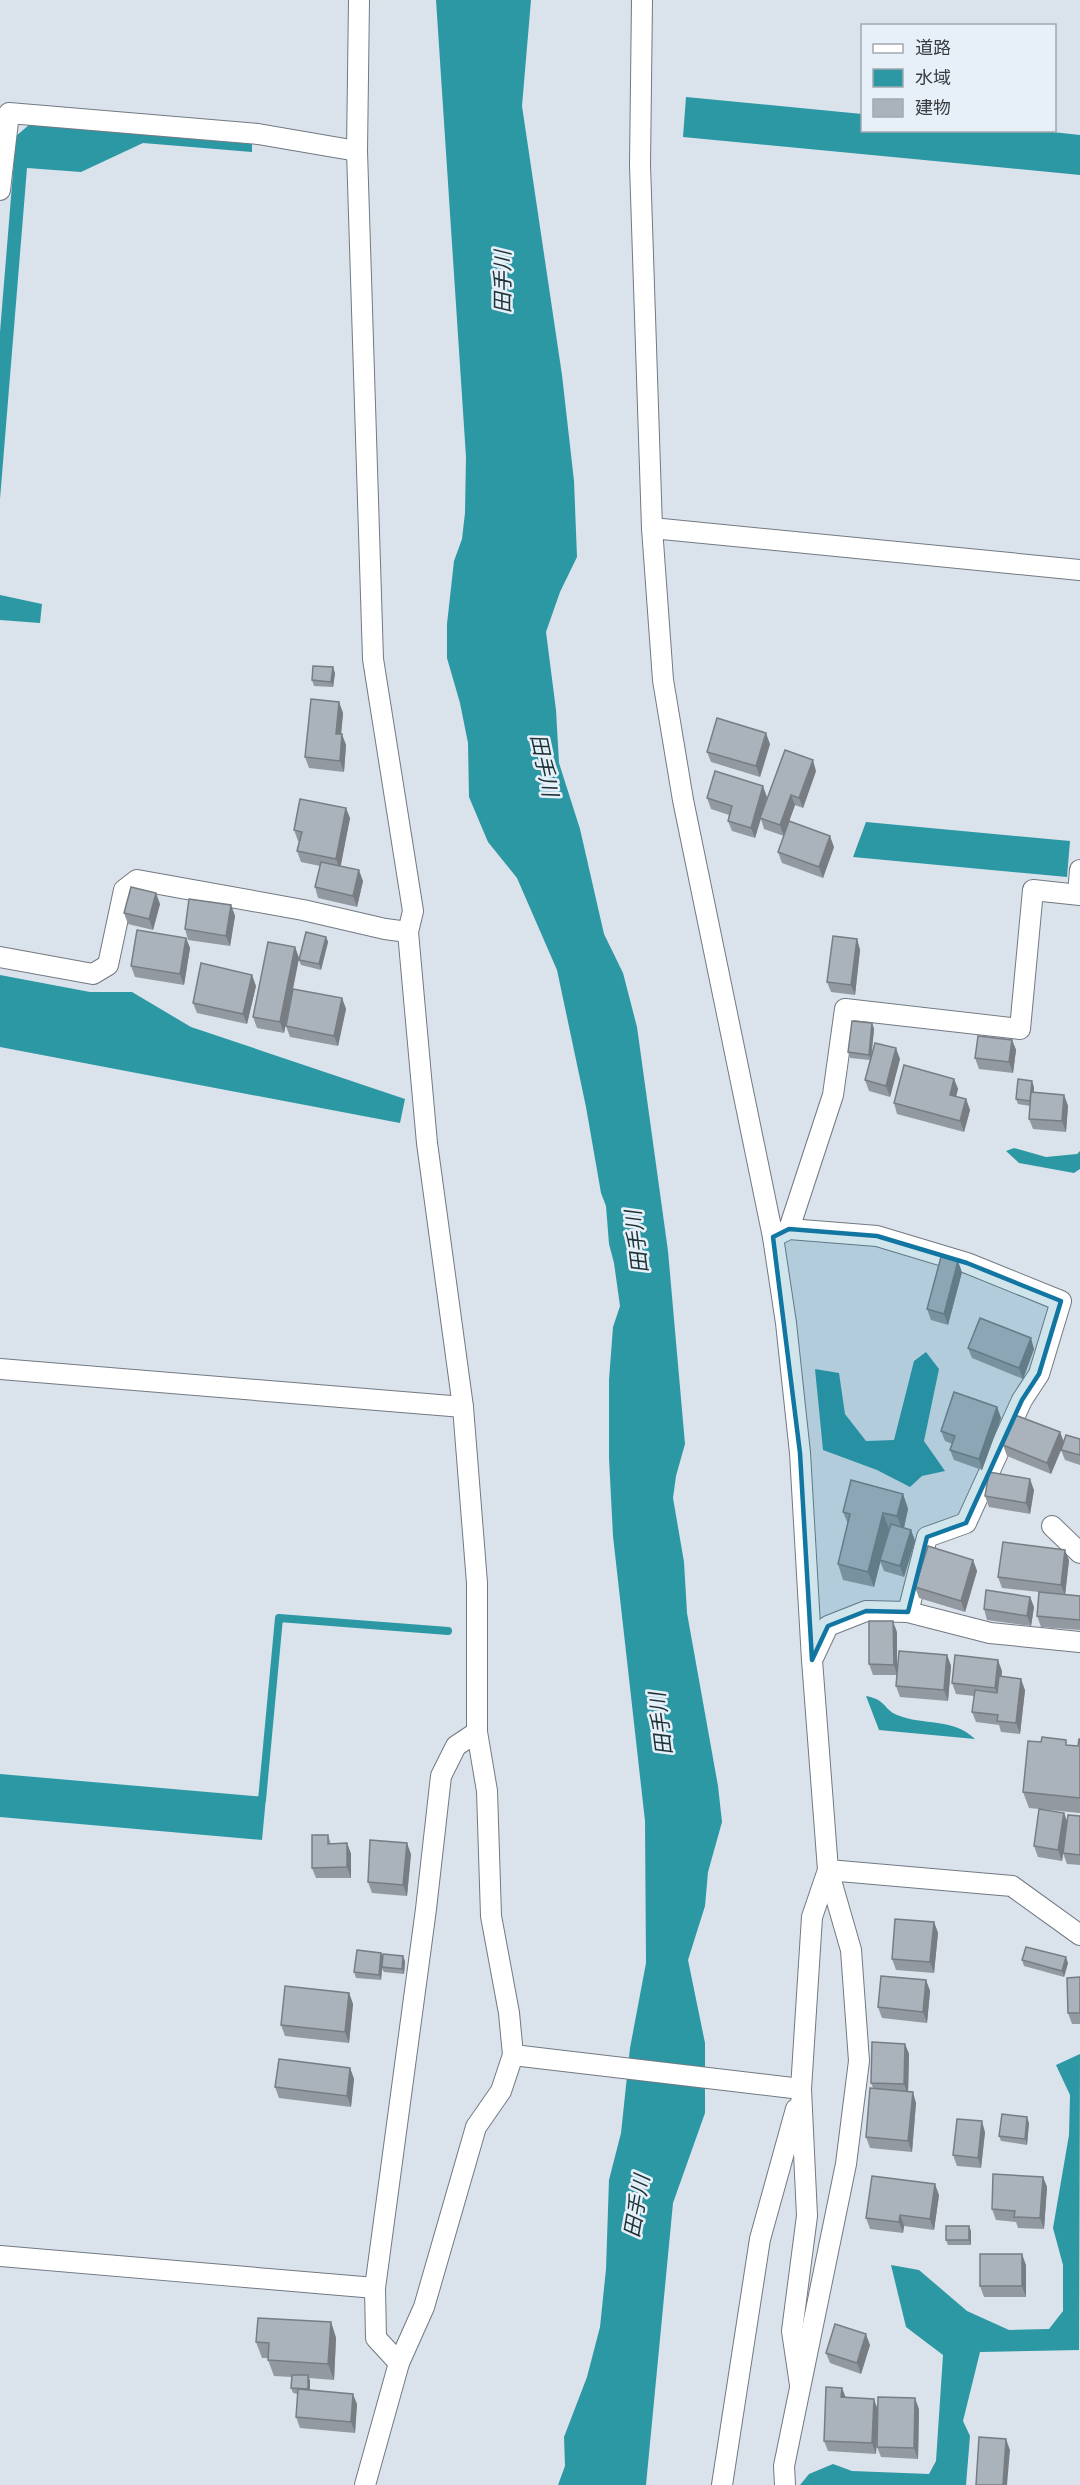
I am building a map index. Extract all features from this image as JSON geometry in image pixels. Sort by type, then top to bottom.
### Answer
[{"type":"street","points":[[359,0],[357,151],[373,659],[413,911],[408,932],[427,1143],[463,1407],[477,1583],[477,1732],[487,1791],[491,1916],[509,2013],[513,2055],[501,2091],[476,2127],[424,2307],[399,2363],[365,2485]]},
{"type":"street","points":[[642,0],[640,165],[652,528],[663,680],[683,800],[781,1233],[786,1323],[800,1453],[812,1660],[828,1870],[850,1950],[859,2061],[846,2164],[784,2466],[784,2485]]},
{"type":"street","points":[[0,190],[9,113],[258,134],[357,151]]},
{"type":"street","points":[[652,528],[1080,570]]},
{"type":"street","points":[[781,1233],[833,1095],[845,1009],[1020,1029],[1033,890],[1079,894],[1080,870]]},
{"type":"street","points":[[0,957],[93,974],[108,965],[124,890],[137,880],[303,910],[408,932]]},
{"type":"street","points":[[781,1233],[877,1236],[967,1263],[1061,1301],[1039,1374],[1022,1400],[966,1523],[927,1537],[908,1612]]},
{"type":"street","points":[[0,1369],[463,1407]]},
{"type":"street","points":[[1052,1526],[1080,1553]]},
{"type":"street","points":[[812,1660],[828,1626],[866,1611],[908,1612],[990,1633],[1080,1642]]},
{"type":"street","points":[[399,2363],[376,2338],[375,2288],[426,1909],[441,1776],[456,1746],[477,1732]]},
{"type":"street","points":[[828,1870],[1012,1886],[1080,1935]]},
{"type":"street","points":[[801,2385],[792,2331],[807,2216],[801,2089],[812,1917],[828,1870]]},
{"type":"street","points":[[513,2055],[801,2089]]},
{"type":"street","points":[[722,2485],[760,2239],[801,2089]]},
{"type":"street","points":[[0,2256],[375,2288]]},
{"type":"highlighted area","points":[[789,1229],[877,1236],[967,1263],[1061,1301],[1039,1374],[1022,1400],[966,1523],[927,1537],[908,1612],[866,1611],[828,1626],[812,1660],[800,1453],[773,1237]]},
{"type":"water","name":"田手川","points":[[436,0],[531,0],[522,106],[562,375],[574,481],[577,557],[560,592],[546,632],[556,710],[559,763],[580,829],[604,934],[623,973],[637,1027],[668,1251],[685,1444],[676,1476],[673,1498],[684,1562],[687,1613],[718,1786],[722,1822],[708,1872],[705,1906],[688,1960],[705,2043],[705,2113],[673,2203],[646,2485],[558,2485],[565,2466],[564,2437],[587,2377],[600,2327],[606,2269],[609,2180],[621,2133],[630,2048],[646,1963],[645,1821],[613,1536],[609,1458],[609,1380],[613,1327],[620,1306],[609,1244],[606,1206],[601,1193],[586,1107],[557,970],[517,878],[488,842],[469,797],[468,743],[460,703],[447,658],[447,624],[454,561],[462,539],[465,513],[466,457]]},
{"type":"water","points":[[686,97],[861,114],[861,132],[1052,132],[1080,135],[1080,175],[683,137]]},
{"type":"water","points":[[29,125],[252,144],[252,152],[143,143],[81,172],[27,168],[0,499],[0,332],[16,136]]},
{"type":"water","points":[[0,595],[42,604],[40,623],[0,620]]},
{"type":"water","points":[[866,822],[1070,841],[1067,877],[853,857]]},
{"type":"water","points":[[0,975],[90,992],[132,992],[191,1027],[405,1099],[400,1123],[0,1047]]},
{"type":"water","points":[[1014,1148],[1046,1157],[1077,1154],[1080,1151],[1080,1169],[1074,1173],[1019,1163],[1006,1151]]},
{"type":"water","points":[[926,1352],[939,1369],[924,1441],[945,1471],[922,1476],[910,1487],[877,1470],[823,1450],[815,1369],[839,1373],[845,1414],[866,1441],[894,1440],[914,1361]]},
{"type":"water","points":[[866,1696],[878,1700],[897,1715],[957,1728],[975,1739],[879,1730]]},
{"type":"water","points":[[0,1774],[266,1797],[262,1840],[0,1817]]},
{"type":"water","points":[[1080,2054],[1079,2350],[980,2352],[963,2421],[970,2436],[966,2485],[800,2485],[809,2474],[833,2464],[852,2471],[929,2474],[936,2461],[943,2355],[906,2327],[891,2265],[919,2270],[967,2311],[1009,2330],[1049,2329],[1063,2311],[1063,2265],[1053,2228],[1069,2135],[1070,2095],[1056,2065]]},
{"type":"building","points":[[313,666],[333,667],[331,682],[312,680]]},
{"type":"building","points":[[311,699],[339,702],[336,734],[342,734],[340,761],[305,757]]},
{"type":"building","points":[[717,718],[766,733],[756,766],[707,752]]},
{"type":"building","points":[[785,750],[813,760],[799,798],[791,795],[780,825],[760,818]]},
{"type":"building","points":[[715,771],[763,786],[751,828],[728,821],[732,806],[707,798]]},
{"type":"building","points":[[300,799],[346,808],[336,859],[297,851],[302,832],[294,830]]},
{"type":"building","points":[[789,821],[830,836],[819,867],[778,852]]},
{"type":"building","points":[[321,862],[359,870],[353,896],[315,887]]},
{"type":"building","points":[[131,887],[156,893],[149,919],[124,913]]},
{"type":"building","points":[[189,899],[231,905],[226,936],[185,929]]},
{"type":"building","points":[[137,930],[186,938],[180,974],[131,966]]},
{"type":"building","points":[[306,932],[326,937],[319,964],[299,960]]},
{"type":"building","points":[[833,936],[857,939],[851,985],[827,982]]},
{"type":"building","points":[[268,942],[295,947],[280,1022],[253,1017]]},
{"type":"building","points":[[201,963],[252,975],[243,1014],[193,1003]]},
{"type":"building","points":[[293,989],[342,998],[334,1036],[286,1026]]},
{"type":"building","points":[[852,1021],[872,1023],[869,1055],[848,1052]]},
{"type":"building","points":[[978,1036],[1012,1040],[1009,1062],[975,1058]]},
{"type":"building","points":[[875,1043],[896,1048],[886,1086],[865,1080]]},
{"type":"building","points":[[904,1065],[954,1079],[950,1095],[966,1099],[960,1121],[894,1103]]},
{"type":"building","points":[[1018,1079],[1032,1081],[1030,1101],[1016,1099]]},
{"type":"building","points":[[1031,1092],[1064,1095],[1062,1121],[1029,1119]]},
{"type":"building","points":[[941,1257],[958,1261],[944,1314],[927,1309]]},
{"type":"building","points":[[980,1318],[1031,1338],[1019,1368],[968,1348]]},
{"type":"building","points":[[954,1392],[997,1407],[979,1459],[950,1450],[955,1436],[941,1431]]},
{"type":"building","points":[[1015,1415],[1060,1432],[1047,1463],[1003,1445]]},
{"type":"building","points":[[1066,1435],[1080,1439],[1080,1455],[1061,1450]]},
{"type":"building","points":[[989,1472],[1030,1479],[1026,1503],[985,1496]]},
{"type":"building","points":[[851,1480],[903,1494],[897,1516],[883,1513],[868,1572],[838,1564],[850,1514],[843,1512]]},
{"type":"building","points":[[891,1524],[911,1530],[900,1566],[880,1560]]},
{"type":"building","points":[[1003,1542],[1065,1550],[1061,1585],[998,1577]]},
{"type":"building","points":[[928,1546],[973,1560],[961,1601],[915,1587]]},
{"type":"building","points":[[986,1590],[1030,1597],[1027,1616],[984,1609]]},
{"type":"building","points":[[1039,1592],[1080,1596],[1080,1620],[1037,1616]]},
{"type":"building","points":[[869,1621],[893,1621],[894,1665],[869,1664]]},
{"type":"building","points":[[899,1651],[947,1655],[944,1690],[896,1686]]},
{"type":"building","points":[[955,1655],[998,1660],[995,1688],[952,1683]]},
{"type":"building","points":[[999,1676],[1021,1679],[1016,1723],[997,1721],[998,1715],[972,1712],[975,1690],[997,1693]]},
{"type":"building","points":[[1042,1737],[1066,1740],[1066,1745],[1078,1746],[1080,1739],[1080,1798],[1023,1792],[1028,1741],[1041,1742]]},
{"type":"building","points":[[1039,1809],[1064,1813],[1058,1850],[1034,1846]]},
{"type":"building","points":[[1068,1815],[1080,1816],[1080,1855],[1063,1853]]},
{"type":"building","points":[[312,1835],[328,1835],[328,1844],[347,1843],[347,1867],[312,1868]]},
{"type":"building","points":[[370,1840],[407,1843],[403,1885],[368,1882]]},
{"type":"building","points":[[895,1919],[934,1922],[930,1962],[892,1959]]},
{"type":"building","points":[[1026,1947],[1066,1957],[1062,1971],[1022,1960]]},
{"type":"building","points":[[357,1950],[381,1953],[379,1975],[354,1972]]},
{"type":"building","points":[[383,1954],[403,1956],[402,1969],[382,1967]]},
{"type":"building","points":[[881,1976],[926,1980],[923,2012],[878,2007]]},
{"type":"building","points":[[1080,1977],[1080,2013],[1068,2013],[1067,1978]]},
{"type":"building","points":[[285,1986],[349,1993],[345,2032],[281,2025]]},
{"type":"building","points":[[872,2042],[905,2044],[904,2084],[871,2083]]},
{"type":"building","points":[[279,2059],[350,2068],[347,2096],[275,2087]]},
{"type":"building","points":[[870,2088],[913,2092],[908,2141],[866,2137]]},
{"type":"building","points":[[1002,2114],[1027,2117],[1025,2139],[999,2136]]},
{"type":"building","points":[[957,2119],[982,2121],[978,2158],[953,2155]]},
{"type":"building","points":[[993,2174],[1043,2177],[1040,2218],[1014,2217],[1015,2211],[992,2209]]},
{"type":"building","points":[[872,2176],[935,2184],[930,2219],[900,2215],[899,2222],[866,2218]]},
{"type":"building","points":[[946,2226],[969,2226],[969,2240],[946,2240]]},
{"type":"building","points":[[980,2254],[1022,2254],[1022,2286],[980,2286]]},
{"type":"building","points":[[258,2318],[331,2322],[328,2364],[268,2360],[269,2343],[256,2342]]},
{"type":"building","points":[[835,2324],[866,2334],[857,2363],[826,2353]]},
{"type":"building","points":[[292,2375],[308,2375],[308,2389],[291,2388]]},
{"type":"building","points":[[826,2387],[842,2388],[841,2397],[874,2399],[872,2443],[824,2441]]},
{"type":"building","points":[[298,2389],[353,2394],[351,2422],[296,2417]]},
{"type":"building","points":[[878,2397],[915,2398],[914,2448],[877,2447]]},
{"type":"building","points":[[979,2437],[1006,2439],[1003,2485],[976,2485]]},
{"type":"waterway","points":[[262,1800],[279,1618],[448,1631]]}]
